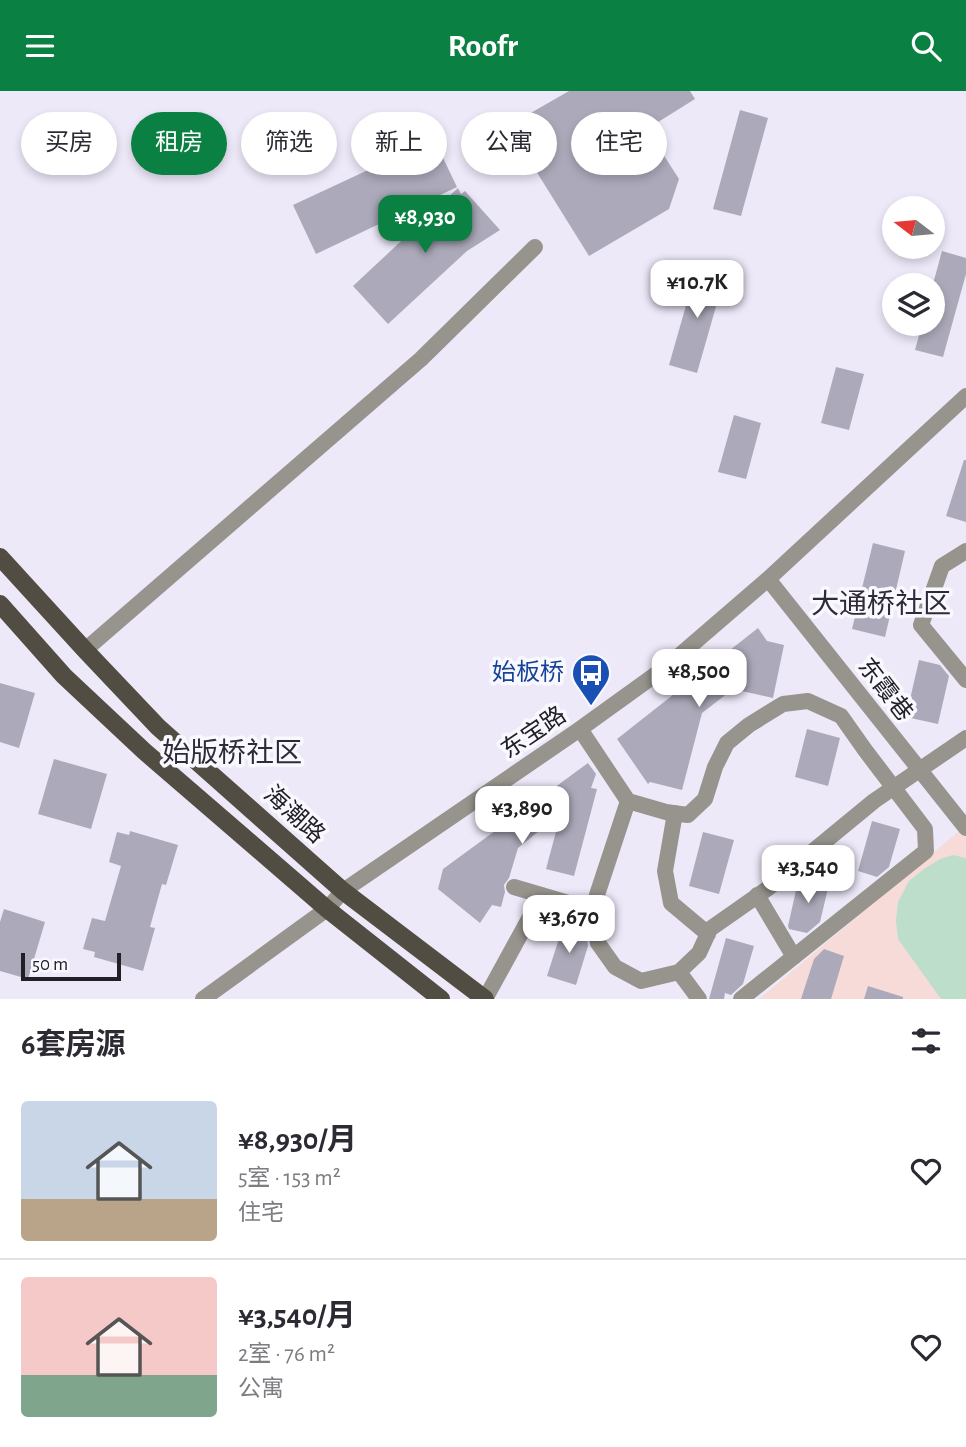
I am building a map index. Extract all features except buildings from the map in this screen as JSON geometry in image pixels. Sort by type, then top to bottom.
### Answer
[{"type":"main road","name":"海潮路","points":[[0,557],[158,727],[343,891],[485,999]]},
{"type":"main road","name":"海潮路","points":[[0,604],[64,675],[134,742],[327,909],[441,999]]},
{"type":"street","points":[[85,650],[421,359],[535,247]]},
{"type":"street","name":"东宝路","points":[[203,999],[327,909],[343,891],[666,667],[768,579],[966,396]]},
{"type":"street","points":[[966,551],[943,566],[921,625],[966,680]]},
{"type":"street","name":"东霞巷","points":[[768,579],[966,828]]},
{"type":"street","points":[[580,729],[628,801],[688,815],[705,799],[715,767],[727,743],[749,725],[783,704],[808,701],[841,716],[925,829],[926,851],[741,999]]},
{"type":"street","points":[[628,801],[592,910],[598,943],[615,967],[641,981],[679,972],[699,953],[710,929],[893,787],[966,738]]},
{"type":"street","points":[[675,813],[665,871],[671,903],[708,934]]},
{"type":"street","points":[[514,887],[592,910]]},
{"type":"street","points":[[485,999],[542,895]]},
{"type":"street","points":[[757,895],[794,957]]},
{"type":"street","points":[[679,972],[699,999]]},
{"type":"shaded area","points":[[965,826],[966,999],[759,999]]},
{"type":"green space","points":[[953,855],[966,858],[966,999],[941,999],[898,939],[896,921],[898,902],[909,881],[940,859]]},
{"type":"place","name":"始板桥","points":[[591,707]]},
{"type":"district","name":"大通桥社区","points":[[881,605]]},
{"type":"district","name":"始版桥社区","points":[[232,754]]}]
